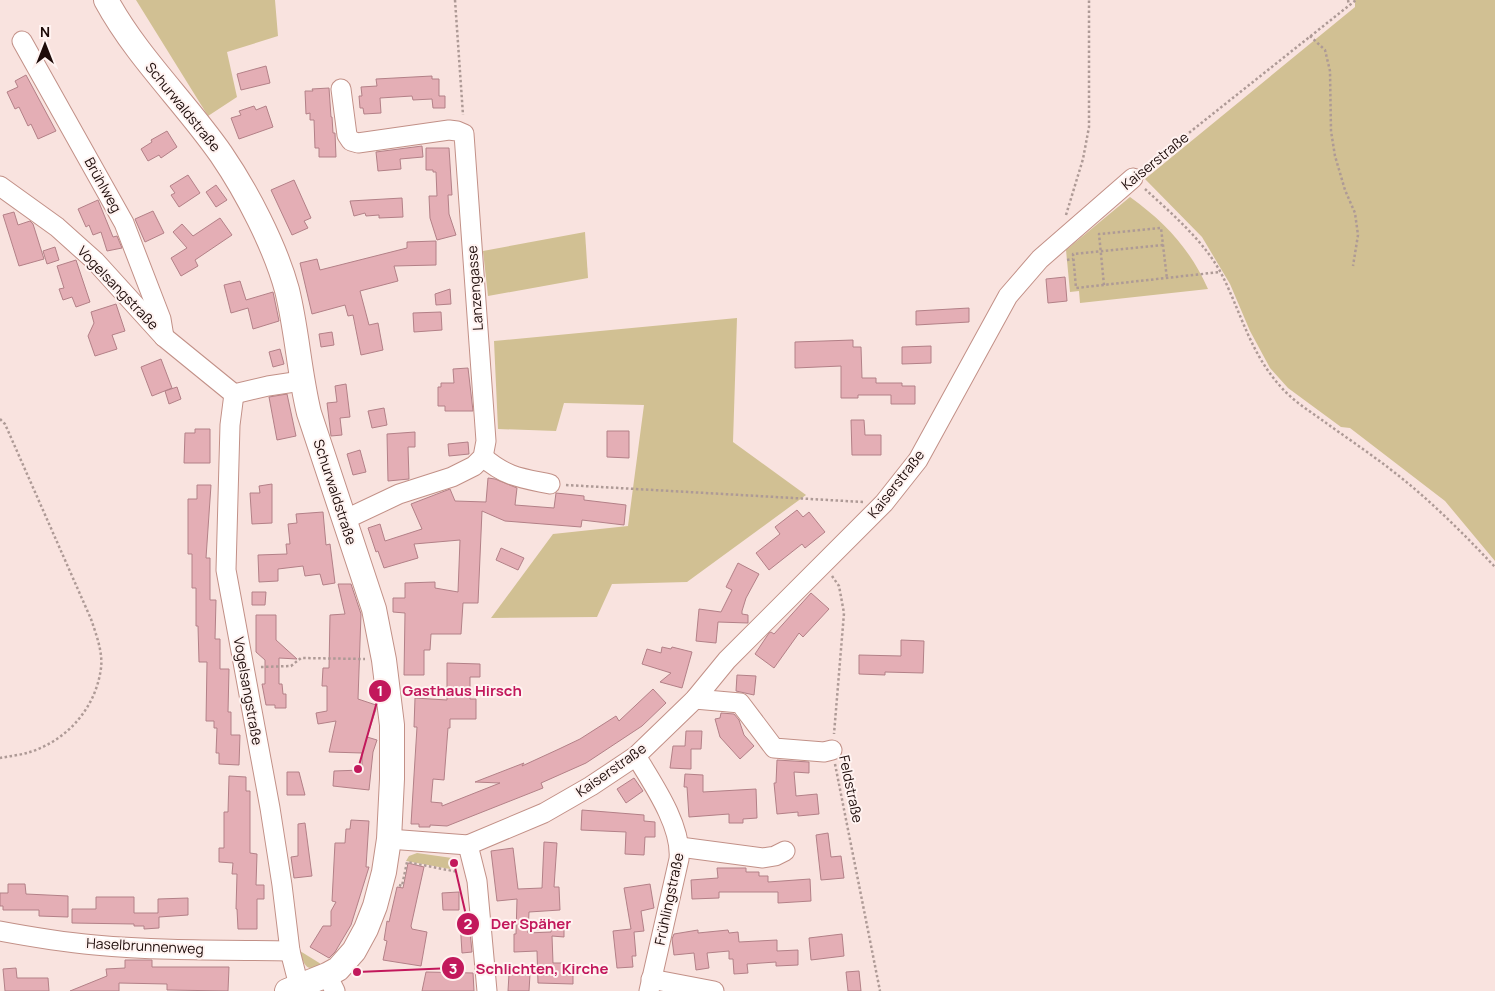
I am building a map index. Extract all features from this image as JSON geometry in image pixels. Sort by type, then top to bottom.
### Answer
[{"type":"main road","name":"Schurwaldstraße","points":[[106,0],[143,58],[221,154],[246,194],[260,222],[286,288],[308,413],[374,609],[384,660],[392,725],[392,778],[389,839],[382,881],[366,928],[347,961],[331,983],[293,989]]},
{"type":"street","name":"Brühlweg","points":[[22,41],[124,223],[161,319],[164,337]]},
{"type":"street","points":[[340,89],[347,135],[351,141],[358,143],[449,130],[464,134]]},
{"type":"street","name":"Lanzengasse","points":[[464,134],[486,428],[483,457]]},
{"type":"street","name":"Kaiserstraße","points":[[389,839],[468,845],[544,813],[591,786],[636,756],[695,699],[727,660],[884,503],[918,460],[1008,296],[1040,259],[1133,178]]},
{"type":"street","name":"Vogelsangstraße","points":[[0,186],[57,227],[95,261],[164,337],[234,394],[230,425],[226,570],[270,808],[282,885],[293,989]]},
{"type":"street","points":[[234,394],[302,381]]},
{"type":"street","points":[[344,520],[399,494],[452,478],[474,466],[483,457],[495,467],[510,475],[550,484]]},
{"type":"street","points":[[695,699],[740,704],[774,748],[824,752],[832,750]]},
{"type":"street","name":"Frühlingstraße","points":[[636,756],[656,788],[680,847],[679,859],[650,985]]},
{"type":"street","points":[[468,845],[475,874],[487,991]]},
{"type":"street","points":[[680,847],[764,858],[776,856],[785,851]]},
{"type":"street","name":"Haselbrunnenweg","points":[[0,931],[44,939],[97,945],[290,951]]},
{"type":"street","points":[[650,985],[714,991]]},
{"type":"path","points":[[455,0],[464,134]]},
{"type":"path","points":[[1070,202],[1083,159],[1089,127],[1090,0]]},
{"type":"path","points":[[1348,0],[1349,5]]},
{"type":"path","name":"Kaiserstraße","points":[[1133,178],[1356,0]]},
{"type":"path","points":[[1310,36],[1325,50],[1330,71],[1331,131],[1335,156],[1345,190],[1355,213],[1358,234],[1353,266]]},
{"type":"path","points":[[1133,178],[1184,226],[1204,248],[1220,272],[1265,369],[1282,389],[1416,490],[1461,531],[1495,567]]},
{"type":"path","points":[[1104,285],[1099,234],[1161,228],[1167,279]]},
{"type":"path","points":[[1163,244],[1073,254],[1076,288],[1220,272]]},
{"type":"path","points":[[1067,260],[1073,259]]},
{"type":"path","points":[[0,419],[9,433],[91,619],[99,643],[101,667],[92,699],[79,721],[54,741],[30,752],[0,758]]},
{"type":"path","points":[[550,484],[884,503]]},
{"type":"path","name":"Feldstraße","points":[[824,564],[839,586],[843,597],[844,613],[832,750],[854,850],[880,991]]},
{"type":"path","points":[[256,667],[291,666],[302,658],[384,660]]},
{"type":"path","points":[[401,886],[407,862],[449,871],[475,874]]},
{"type":"shaded area","points":[[136,0],[275,0],[278,36],[227,52],[237,97],[208,116]]},
{"type":"shaded area","points":[[1355,0],[1495,0],[1495,561],[1445,501],[1350,428],[1341,427],[1288,388],[1270,368],[1250,331],[1230,284],[1202,237],[1145,179],[1355,7]]},
{"type":"shaded area","points":[[1130,197],[1155,217],[1176,238],[1193,261],[1208,289],[1080,303],[1079,291],[1070,292],[1066,250]]},
{"type":"shaded area","points":[[585,232],[588,278],[488,296],[483,251]]},
{"type":"shaded area","points":[[737,318],[733,442],[806,495],[687,582],[612,584],[597,617],[491,618],[553,534],[628,526],[644,405],[564,403],[556,431],[498,429],[494,341]]},
{"type":"shaded area","points":[[417,853],[452,858],[450,869],[406,861],[409,856]]},
{"type":"shaded area","points":[[300,951],[321,964],[309,968],[304,963]]},
{"type":"building","points":[[266,66],[270,83],[241,90],[237,74]]},
{"type":"building","points":[[26,75],[56,131],[38,139],[31,124],[28,126],[19,107],[15,109],[7,92],[18,87],[15,81]]},
{"type":"building","points":[[432,76],[432,79],[439,79],[439,96],[445,96],[445,108],[433,108],[432,99],[413,100],[412,96],[380,98],[381,113],[364,114],[363,108],[360,108],[359,96],[362,96],[361,87],[377,86],[376,79]]},
{"type":"building","points":[[329,88],[336,157],[319,157],[319,148],[315,148],[314,120],[310,120],[310,113],[306,114],[305,91]]},
{"type":"building","points":[[254,106],[256,110],[266,106],[273,127],[239,139],[231,118],[241,115],[239,111]]},
{"type":"building","points":[[167,131],[177,147],[161,158],[159,155],[148,161],[141,149],[152,142],[151,140]]},
{"type":"building","points":[[422,146],[423,157],[400,159],[401,169],[378,171],[376,152]]},
{"type":"building","points":[[426,148],[449,148],[452,195],[448,195],[449,214],[456,235],[437,240],[430,218],[429,196],[437,196],[436,172],[426,170]]},
{"type":"building","points":[[188,175],[200,193],[179,207],[171,195],[175,193],[170,186]]},
{"type":"building","points":[[294,180],[311,218],[304,221],[308,228],[292,235],[271,190]]},
{"type":"building","points":[[216,185],[227,200],[216,207],[206,192]]},
{"type":"building","points":[[402,198],[403,217],[379,218],[379,215],[366,216],[365,213],[354,216],[350,201]]},
{"type":"building","points":[[98,200],[113,237],[117,236],[122,248],[107,251],[101,232],[93,235],[89,225],[86,227],[78,209]]},
{"type":"building","points":[[153,211],[164,233],[145,242],[135,219]]},
{"type":"building","points":[[14,212],[18,225],[30,221],[33,224],[44,259],[19,266],[3,215]]},
{"type":"building","points":[[220,218],[232,235],[195,260],[198,266],[181,276],[171,258],[187,248],[173,232],[182,224],[193,236]]},
{"type":"building","points":[[436,241],[436,265],[394,266],[398,281],[360,291],[369,325],[378,323],[383,350],[361,355],[353,315],[348,316],[345,305],[312,314],[300,263],[317,259],[320,270],[407,248],[407,242]]},
{"type":"building","points":[[55,247],[59,260],[47,264],[43,251]]},
{"type":"building","points":[[76,260],[90,302],[76,307],[72,297],[63,300],[59,289],[64,288],[57,266]]},
{"type":"building","points":[[1065,277],[1067,301],[1048,303],[1046,279]]},
{"type":"building","points":[[240,281],[246,300],[273,292],[279,321],[253,329],[248,308],[231,313],[224,285]]},
{"type":"building","points":[[450,289],[451,304],[436,305],[435,294]]},
{"type":"building","points":[[116,304],[125,331],[112,335],[117,349],[95,356],[88,336],[94,323],[91,312]]},
{"type":"building","points":[[969,308],[969,322],[916,325],[916,311]]},
{"type":"building","points":[[441,312],[442,330],[414,332],[413,313]]},
{"type":"building","points":[[332,332],[334,345],[321,347],[319,334]]},
{"type":"building","points":[[853,340],[853,347],[861,347],[862,378],[876,378],[876,383],[902,383],[902,386],[915,386],[915,404],[891,404],[891,395],[858,395],[858,398],[841,398],[841,366],[795,368],[795,342]]},
{"type":"building","points":[[931,346],[931,363],[902,364],[902,347]]},
{"type":"building","points":[[280,349],[284,364],[273,367],[269,352]]},
{"type":"building","points":[[161,359],[172,388],[152,396],[141,367]]},
{"type":"building","points":[[468,368],[473,411],[445,411],[445,406],[438,406],[438,387],[441,387],[441,383],[454,383],[453,369]]},
{"type":"building","points":[[346,384],[350,417],[340,418],[342,435],[331,436],[327,403],[337,402],[335,386]]},
{"type":"building","points":[[177,387],[181,399],[169,404],[165,391]]},
{"type":"building","points":[[287,394],[296,436],[277,440],[269,397]]},
{"type":"building","points":[[384,408],[387,425],[372,428],[368,411]]},
{"type":"building","points":[[851,420],[864,420],[865,435],[881,435],[881,455],[852,455]]},
{"type":"building","points":[[195,429],[210,429],[210,463],[184,463],[185,433],[195,433]]},
{"type":"building","points":[[607,431],[629,431],[629,458],[607,457]]},
{"type":"building","points":[[415,432],[415,447],[408,447],[409,479],[388,481],[387,434]]},
{"type":"building","points":[[468,442],[469,454],[449,456],[448,444]]},
{"type":"building","points":[[360,450],[366,472],[353,475],[347,454]]},
{"type":"building","points":[[488,478],[517,488],[515,505],[554,508],[556,493],[584,496],[584,500],[626,505],[624,525],[582,520],[581,527],[505,521],[482,511],[478,603],[463,603],[461,634],[431,634],[430,650],[424,650],[424,675],[404,675],[405,613],[393,612],[393,598],[405,598],[405,583],[435,582],[435,588],[458,592],[460,540],[414,544],[418,558],[384,568],[368,528],[380,524],[385,541],[422,529],[411,504],[450,489],[455,501],[486,502]]},
{"type":"building","points":[[272,484],[272,523],[252,524],[250,493],[260,493],[259,486]]},
{"type":"building","points":[[197,485],[211,485],[206,558],[210,558],[210,600],[216,600],[215,639],[220,639],[220,669],[229,669],[228,712],[231,712],[231,735],[240,735],[239,765],[219,764],[219,753],[216,753],[217,728],[214,728],[214,721],[206,721],[207,662],[199,662],[198,626],[196,626],[196,588],[192,588],[192,554],[188,554],[188,499],[197,499]]},
{"type":"building","points":[[797,510],[803,517],[809,512],[825,532],[805,548],[802,544],[769,570],[756,553],[780,534],[775,527]]},
{"type":"building","points":[[323,512],[326,545],[330,544],[335,583],[323,585],[320,574],[305,576],[303,566],[278,569],[278,581],[259,582],[258,555],[287,554],[286,544],[290,544],[288,524],[297,523],[296,514]]},
{"type":"building","points":[[501,548],[524,558],[518,570],[496,560]]},
{"type":"building","points":[[738,563],[759,574],[746,598],[742,611],[742,614],[748,615],[748,623],[718,622],[716,643],[696,641],[699,609],[721,612],[732,590],[726,587]]},
{"type":"building","points":[[338,584],[351,584],[361,614],[358,699],[376,705],[367,737],[377,740],[373,752],[369,790],[333,786],[334,771],[362,770],[362,753],[329,752],[336,721],[318,724],[316,713],[327,711],[327,686],[322,686],[323,668],[329,668],[330,615],[345,614]]},
{"type":"building","points":[[252,592],[266,592],[265,605],[252,605]]},
{"type":"building","points":[[811,593],[829,609],[803,637],[799,633],[774,668],[755,654],[769,633],[774,634]]},
{"type":"building","points":[[256,615],[276,615],[276,640],[297,659],[279,658],[279,684],[282,684],[283,694],[286,694],[286,708],[275,708],[275,705],[266,705],[262,684],[265,684],[265,660],[256,652]]},
{"type":"building","points":[[901,640],[924,641],[923,673],[885,672],[885,675],[859,674],[859,655],[901,656]]},
{"type":"building","points":[[662,647],[671,649],[672,647],[692,652],[682,688],[660,682],[671,673],[642,664],[647,649],[661,653]]},
{"type":"building","points":[[447,663],[480,664],[480,677],[470,677],[470,699],[476,699],[476,719],[450,719],[444,780],[433,779],[431,802],[442,803],[442,806],[500,783],[475,782],[524,763],[522,766],[559,749],[580,739],[616,716],[619,721],[653,689],[666,703],[642,726],[586,763],[541,783],[543,788],[447,826],[430,825],[430,827],[419,827],[419,824],[411,824],[417,727],[414,727],[415,698],[447,700]]},
{"type":"building","points":[[737,675],[756,676],[754,695],[736,691]]},
{"type":"building","points":[[721,713],[734,714],[739,720],[744,735],[754,746],[740,759],[720,737],[715,719],[720,718]]},
{"type":"building","points":[[686,731],[702,731],[701,749],[691,749],[691,769],[670,768],[673,746],[685,746]]},
{"type":"building","points":[[777,760],[809,762],[809,773],[794,772],[796,796],[817,794],[819,814],[798,816],[798,812],[777,814],[774,783],[776,783]]},
{"type":"building","points":[[287,772],[299,772],[305,795],[287,795]]},
{"type":"building","points":[[685,774],[703,775],[703,792],[756,789],[757,818],[743,819],[743,823],[729,823],[729,814],[689,817],[687,787],[684,787]]},
{"type":"building","points":[[229,776],[246,777],[246,791],[250,791],[250,853],[257,854],[256,885],[264,885],[264,899],[257,899],[257,929],[238,929],[236,909],[237,874],[232,874],[233,863],[219,862],[219,848],[224,848],[224,812],[228,812]]},
{"type":"building","points":[[634,778],[643,791],[626,803],[617,789]]},
{"type":"building","points":[[582,810],[644,815],[644,821],[655,822],[655,837],[645,837],[644,855],[625,854],[626,832],[581,830]]},
{"type":"building","points":[[351,820],[369,821],[366,867],[369,867],[351,925],[335,952],[329,958],[310,947],[323,926],[331,926],[331,911],[336,902],[332,901],[335,843],[345,843],[346,829],[350,829]]},
{"type":"building","points":[[305,823],[312,876],[294,878],[291,857],[298,856],[298,824]]},
{"type":"building","points":[[828,833],[831,857],[841,856],[844,878],[821,880],[816,835]]},
{"type":"building","points":[[544,842],[557,843],[554,887],[559,887],[560,910],[529,912],[528,933],[551,932],[552,924],[564,925],[564,937],[552,936],[553,963],[562,963],[562,971],[573,972],[573,984],[538,983],[537,951],[514,952],[517,899],[497,901],[491,851],[513,848],[518,889],[542,888]]},
{"type":"building","points":[[408,863],[424,867],[411,926],[412,929],[427,932],[421,966],[383,960],[387,941],[384,940],[387,921],[389,922],[397,887],[403,888]]},
{"type":"building","points":[[717,868],[746,868],[746,872],[759,872],[759,876],[768,876],[768,882],[810,879],[811,901],[778,903],[778,892],[719,892],[719,898],[692,899],[691,880],[718,878]]},
{"type":"building","points":[[8,884],[25,884],[26,894],[68,896],[68,917],[39,916],[39,910],[3,910],[3,906],[0,906],[0,893],[8,893]]},
{"type":"building","points":[[650,884],[654,908],[641,911],[644,931],[634,932],[636,956],[632,956],[633,967],[617,968],[613,931],[631,929],[624,888]]},
{"type":"building","points":[[459,892],[459,910],[443,910],[442,893]]},
{"type":"building","points":[[96,897],[134,897],[134,913],[158,913],[158,899],[188,898],[188,915],[159,917],[159,928],[144,929],[144,926],[134,926],[134,924],[72,923],[72,909],[96,909]]},
{"type":"building","points":[[460,921],[469,921],[472,952],[462,953]]},
{"type":"building","points":[[698,930],[698,933],[728,930],[729,933],[738,932],[739,942],[777,940],[777,951],[798,950],[798,965],[776,966],[776,962],[747,964],[748,973],[734,974],[733,959],[729,959],[729,951],[707,953],[709,968],[696,970],[694,953],[674,955],[672,939],[674,934]]},
{"type":"building","points":[[842,934],[844,956],[811,960],[809,938]]},
{"type":"building","points":[[125,960],[152,960],[152,967],[229,967],[228,991],[167,990],[167,984],[119,983],[119,991],[70,991],[107,976],[106,969],[125,968]]},
{"type":"building","points":[[16,968],[17,978],[48,978],[49,991],[5,991],[3,969]]},
{"type":"building","points":[[859,971],[861,991],[848,991],[846,972]]},
{"type":"building","points":[[426,972],[473,973],[474,991],[422,991]]},
{"type":"building","points":[[509,974],[530,974],[529,991],[508,991]]},
{"type":"place","name":"Gasthaus Hirsch","points":[[358,769]]},
{"type":"place","name":"Der Späher","points":[[454,863]]},
{"type":"place","name":"Schlichten, Kirche","points":[[357,972]]}]
